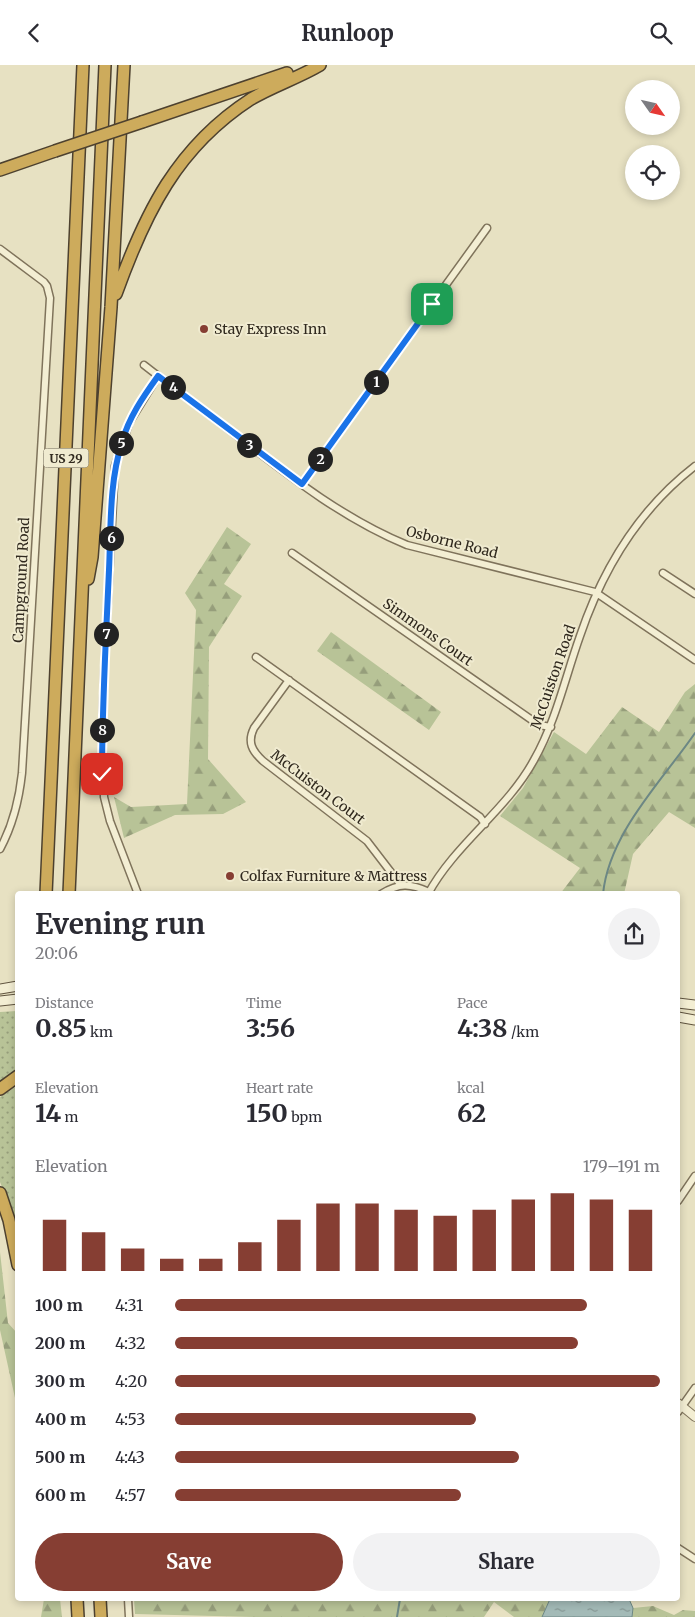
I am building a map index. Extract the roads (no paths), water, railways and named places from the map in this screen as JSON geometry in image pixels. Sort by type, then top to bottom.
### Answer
[{"type":"highway","name":"US 29","points":[[46,891],[83,65]]},
{"type":"highway","name":"US 29","points":[[69,891],[105,65]]},
{"type":"highway","points":[[81,613],[92,557],[112,307],[124,65]]},
{"type":"highway","points":[[0,170],[310,65]]},
{"type":"highway","points":[[112,307],[134,244],[150,210],[185,157],[207,134],[250,100],[272,87],[320,65]]},
{"type":"highway","points":[[0,1089],[15,1078]]},
{"type":"highway","points":[[0,1193],[10,1220],[15,1248]]},
{"type":"highway","points":[[77,1601],[78,1617]]},
{"type":"highway","points":[[100,1601],[101,1617]]},
{"type":"main road","points":[[0,989],[15,986]]},
{"type":"main road","points":[[0,1001],[15,999]]},
{"type":"main road","points":[[680,1003],[695,1005]]},
{"type":"main road","points":[[680,1017],[695,1020]]},
{"type":"street","points":[[302,484],[487,228]]},
{"type":"street","name":"Campground Road","points":[[0,249],[48,286],[49,308],[22,773],[19,799],[12,824],[0,849]]},
{"type":"street","name":"Osborne Road","points":[[144,365],[302,484],[353,519],[407,545],[595,592],[695,660]]},
{"type":"street","points":[[137,891],[110,821],[104,797],[102,735],[105,653],[116,466],[129,423],[158,376]]},
{"type":"street","name":"McCuiston Road","points":[[429,891],[447,867],[526,774],[551,727],[595,592],[614,556],[658,498],[695,465]]},
{"type":"street","name":"Simmons Court","points":[[292,553],[539,725],[551,727]]},
{"type":"street","points":[[663,573],[695,593]]},
{"type":"street","points":[[256,657],[480,817],[485,824]]},
{"type":"street","name":"McCuiston Court","points":[[289,680],[252,733],[250,743],[252,749],[263,761],[367,841],[400,884]]},
{"type":"street","points":[[387,891],[400,884],[415,886],[424,891]]},
{"type":"street","points":[[680,1198],[695,1176]]},
{"type":"street","points":[[680,1406],[695,1388]]},
{"type":"street","points":[[680,1408],[695,1417]]},
{"type":"street","points":[[680,1550],[695,1559]]},
{"type":"street","points":[[128,1601],[128,1617]]},
{"type":"water","points":[[549,1601],[630,1601],[633,1608],[632,1617],[542,1617]]},
{"type":"waterway","points":[[604,891],[607,872],[615,850],[626,829],[695,733]]},
{"type":"waterway","points":[[397,1617],[400,1601]]},
{"type":"place","name":"Stay Express Inn","points":[[204,329]]},
{"type":"place","name":"Colfax Furniture & Mattress","points":[[230,876]]}]
